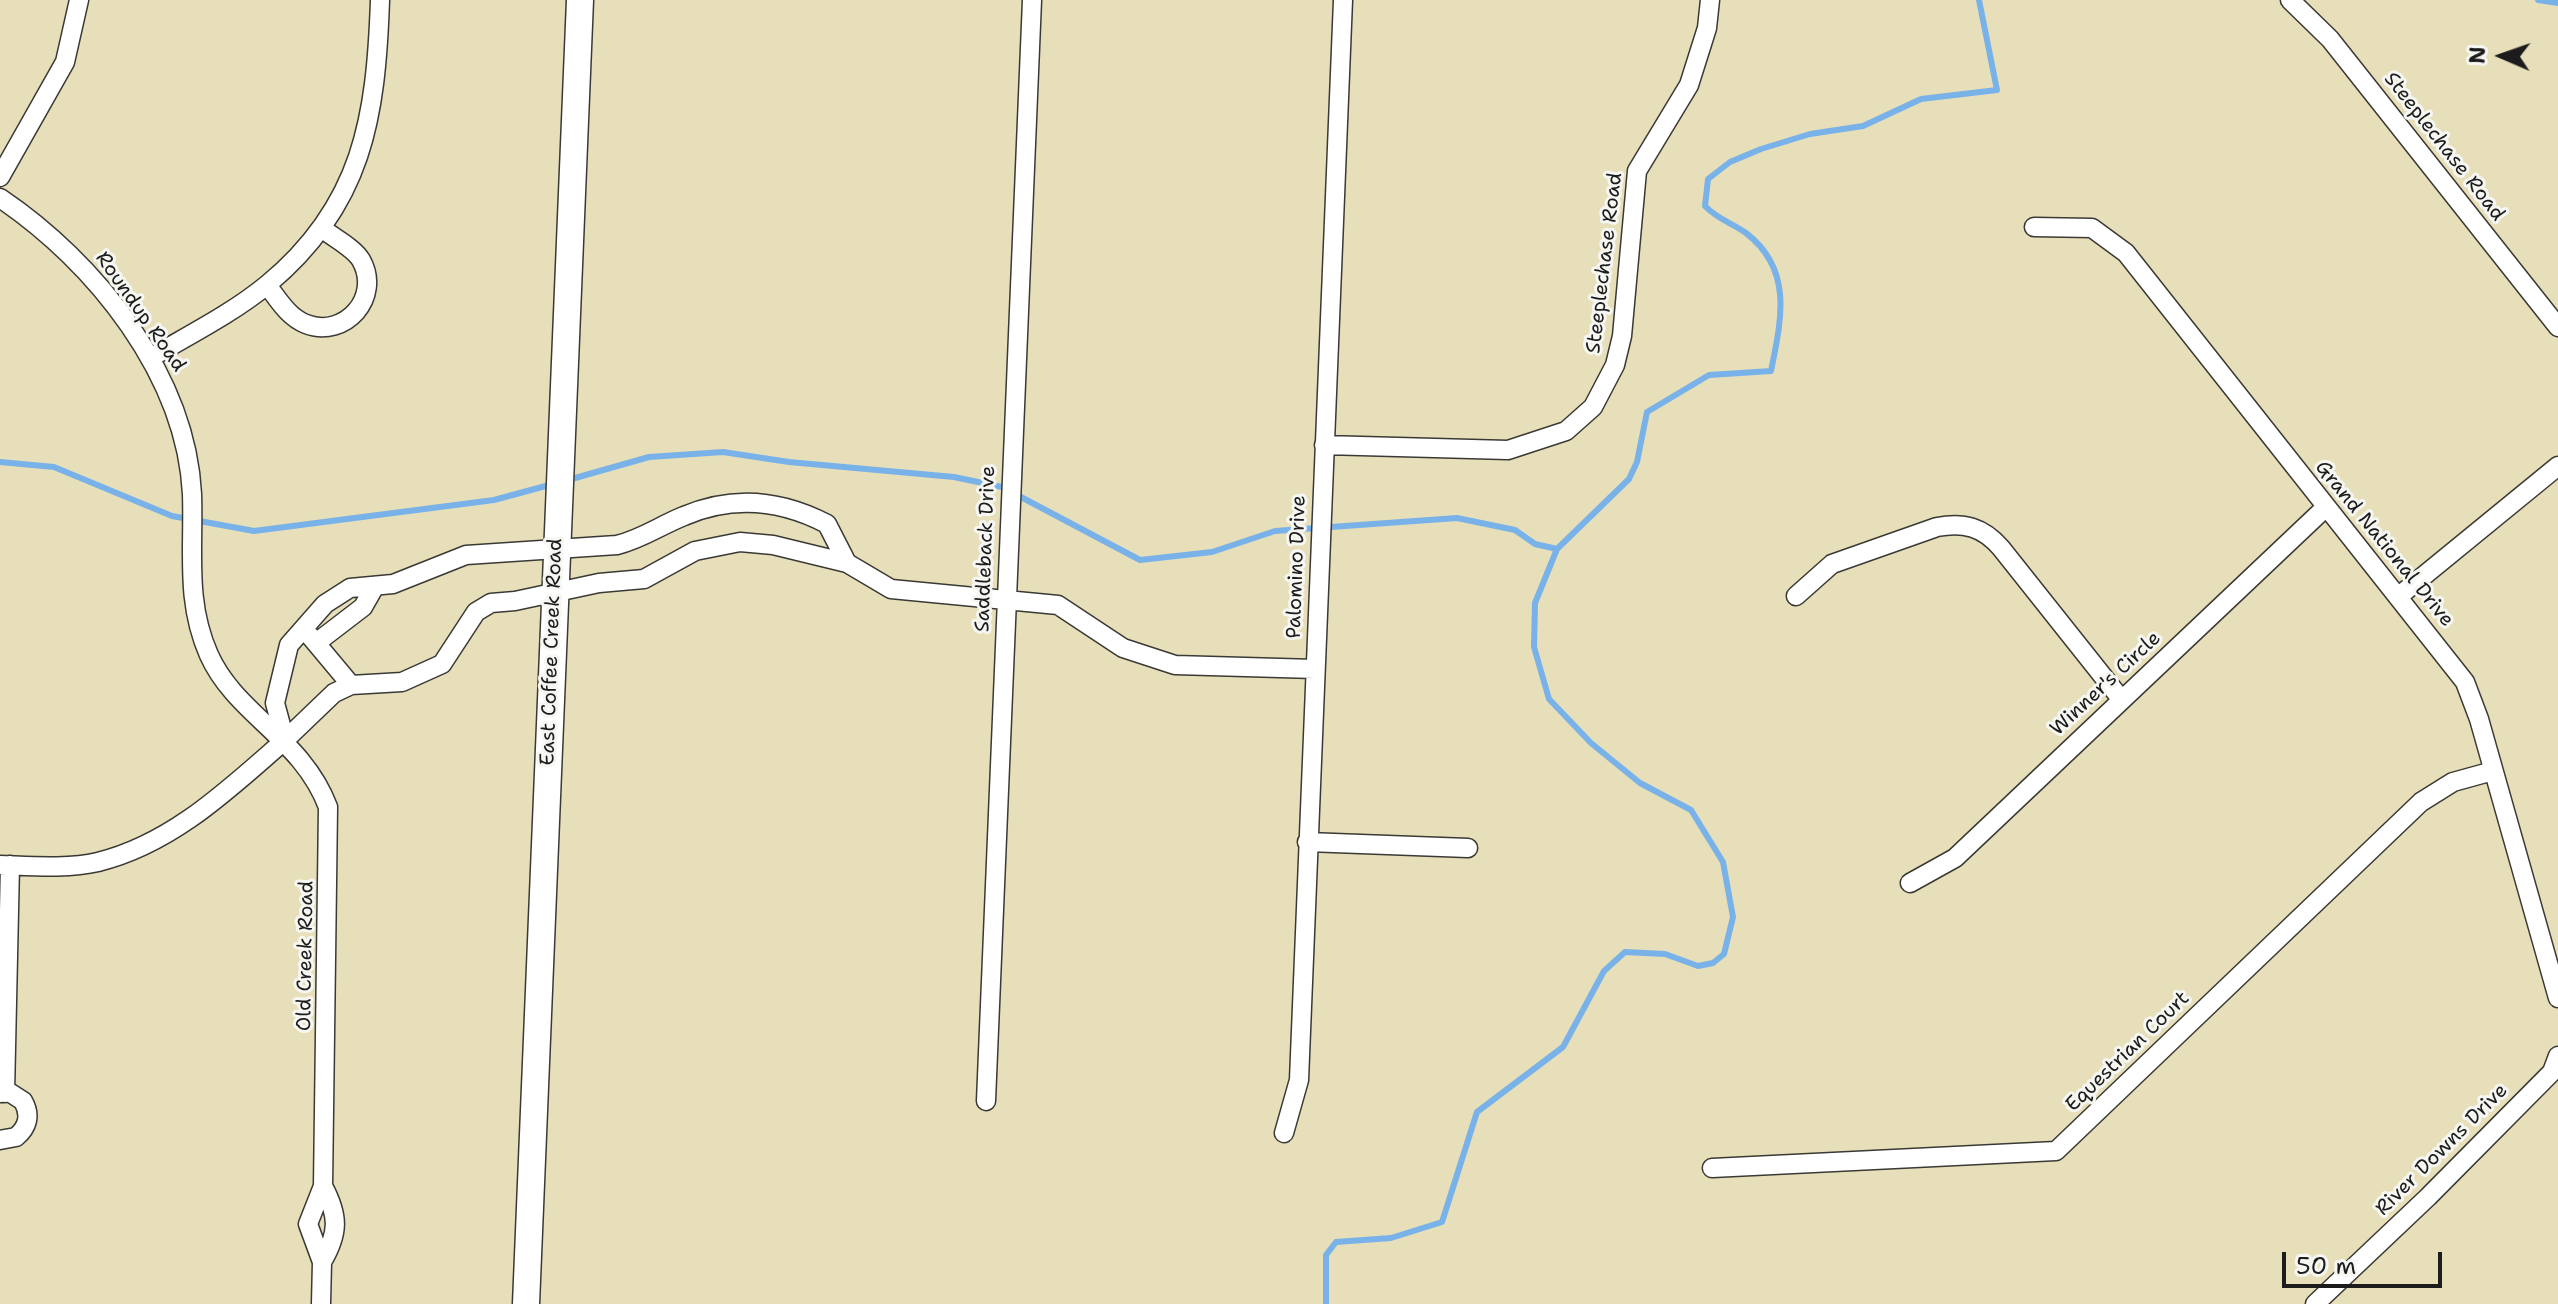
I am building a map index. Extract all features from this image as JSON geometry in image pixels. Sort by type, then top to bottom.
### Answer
[{"type":"street","points":[[0,177],[65,62],[79,0]]},
{"type":"street","points":[[150,358],[267,285],[323,229],[352,175],[370,122],[378,65],[380,0]]},
{"type":"street","name":"East Coffee Creek Road","points":[[526,1304],[580,0]]},
{"type":"street","name":"Saddleback Drive","points":[[986,1101],[1032,0]]},
{"type":"street","name":"Palomino Drive","points":[[1284,1133],[1299,1080],[1343,0]]},
{"type":"street","name":"Steeplechase Road","points":[[1324,445],[1508,450],[1566,431],[1593,407],[1615,365],[1622,336],[1637,171],[1689,85],[1707,28],[1710,0]]},
{"type":"street","name":"Steeplechase Road","points":[[2290,0],[2330,39],[2558,327]]},
{"type":"street","name":"Roundup Road","points":[[0,198],[27,217],[88,272],[150,358],[172,401],[188,461],[192,494],[190,570],[199,628],[217,673],[243,703],[285,740]]},
{"type":"street","name":"Grand National Drive","points":[[2034,227],[2092,228],[2126,253],[2465,682],[2558,998]]},
{"type":"street","points":[[267,285],[291,315],[305,323],[322,327],[350,318],[361,307],[366,292],[366,273],[360,257],[323,229]]},
{"type":"street","points":[[2399,596],[2558,466]]},
{"type":"street","points":[[285,740],[275,703],[289,645],[325,604],[350,588],[420,576],[466,555],[556,551],[638,540],[683,516],[717,504],[751,501],[783,506],[827,524],[847,563]]},
{"type":"street","name":"Winner's Circle","points":[[1910,883],[1955,858],[2326,507]]},
{"type":"street","points":[[1796,596],[1832,564],[1937,527],[1955,524],[1976,528],[2001,548],[2121,699]]},
{"type":"street","points":[[0,1140],[16,1137],[27,1125],[28,1116],[23,1101],[3,1093],[5,865],[94,863],[153,842],[188,821],[285,740],[334,693],[351,685],[402,682],[424,675],[442,664],[454,651],[476,612],[491,603],[554,594],[599,583],[644,579],[695,551],[740,542],[773,545],[847,563],[891,589],[1058,605],[1123,648],[1175,665],[1315,669]]},
{"type":"street","points":[[316,643],[363,607],[375,586]]},
{"type":"street","points":[[303,628],[351,685]]},
{"type":"street","name":"Old Creek Road","points":[[285,740],[316,780],[328,807],[323,1186],[308,1224],[322,1262],[321,1304]]},
{"type":"street","name":"Equestrian Court","points":[[1712,1168],[2056,1151],[2421,802],[2453,782],[2493,771]]},
{"type":"street","points":[[1307,842],[1468,848]]},
{"type":"street","name":"River Downs Drive","points":[[2315,1304],[2428,1197],[2552,1072],[2558,1056]]},
{"type":"street","name":"Old Creek Road","points":[[322,1262],[338,1226],[334,1208],[323,1186]]},
{"type":"waterway","points":[[1326,1304],[1326,1255],[1336,1242],[1391,1238],[1442,1222],[1477,1112],[1563,1047],[1604,971],[1625,952],[1665,954],[1698,966],[1713,963],[1724,954],[1733,917],[1723,862],[1691,810],[1640,783],[1591,743],[1549,699],[1534,647],[1535,603],[1557,549],[1629,479],[1637,462],[1647,412],[1709,375],[1771,371],[1780,315],[1778,280],[1772,263],[1761,248],[1746,233],[1705,206],[1708,179],[1730,162],[1761,149],[1810,134],[1863,126],[1921,99],[1997,90],[1979,0]]},
{"type":"waterway","points":[[2538,0],[2558,3]]},
{"type":"waterway","points":[[568,480],[649,457],[723,452],[789,462],[954,477],[1002,487],[1140,560],[1212,552],[1275,531],[1457,518],[1515,530],[1535,544],[1557,549]]},
{"type":"waterway","points":[[0,462],[54,467],[172,516],[254,531],[494,500],[553,484]]}]
